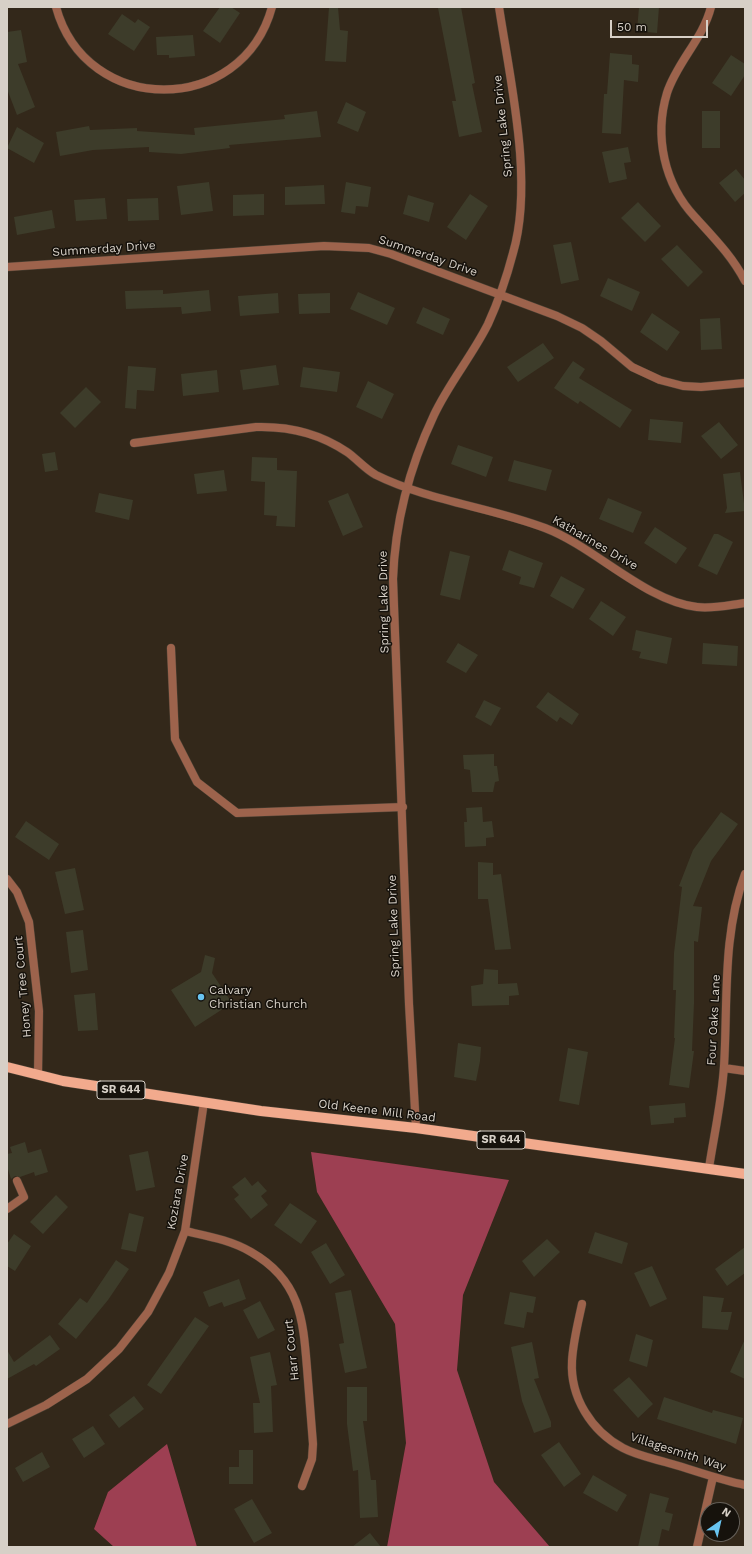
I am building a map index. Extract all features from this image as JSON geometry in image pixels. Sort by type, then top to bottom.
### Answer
[{"type":"main road","name":"Old Keene Mill Road","points":[[7,1067],[63,1081],[204,1102],[416,1128],[745,1174]]},
{"type":"street","points":[[56,7],[67,36],[78,51],[93,66],[119,81],[137,87],[164,90],[183,89],[201,84],[234,66],[257,40],[272,7]]},
{"type":"street","name":"Spring Lake Drive","points":[[416,1128],[409,1004],[403,807],[393,579],[398,528],[415,461],[434,416],[450,385],[488,324],[514,253],[517,237],[520,212],[521,174],[518,134],[499,7]]},
{"type":"street","points":[[711,7],[703,29],[678,69],[668,92],[662,122],[663,149],[670,176],[681,200],[694,217],[727,252],[745,281]]},
{"type":"street","name":"Summerday Drive","points":[[7,267],[346,246],[369,248],[391,254],[499,294],[582,328],[601,341],[632,367],[660,380],[683,386],[701,387],[745,383]]},
{"type":"street","name":"Katharines Drive","points":[[134,443],[256,427],[291,429],[331,442],[349,453],[375,474],[408,487],[437,498],[521,520],[547,529],[573,542],[670,600],[698,607],[715,608],[745,603]]},
{"type":"street","points":[[171,648],[175,739],[197,782],[237,813],[403,807]]},
{"type":"street","name":"Four Oaks Lane","points":[[709,1168],[724,1068],[730,937],[734,909],[745,874]]},
{"type":"street","name":"Honey Tree Court","points":[[7,879],[17,892],[29,922],[39,1011],[38,1075]]},
{"type":"street","points":[[724,1068],[745,1071]]},
{"type":"street","name":"Koziara Drive","points":[[7,1424],[68,1392],[103,1366],[144,1318],[169,1273],[184,1231],[204,1102]]},
{"type":"street","points":[[7,1209],[24,1197],[17,1181]]},
{"type":"street","name":"Harr Court","points":[[184,1231],[221,1240],[250,1251],[276,1271],[294,1297],[304,1328],[313,1444],[312,1459],[302,1486]]},
{"type":"street","name":"Villagesmith Way","points":[[582,1304],[573,1350],[572,1371],[578,1398],[590,1420],[605,1436],[624,1448],[713,1477],[745,1485]]},
{"type":"street","points":[[697,1547],[713,1477]]},
{"type":"shaded area","points":[[311,1152],[509,1180],[463,1295],[457,1370],[494,1482],[550,1547],[387,1547],[406,1443],[395,1324],[317,1192]]},
{"type":"shaded area","points":[[167,1444],[197,1547],[114,1547],[94,1529],[108,1492]]},
{"type":"building","points":[[220,7],[231,7],[240,13],[220,43],[203,31]]},
{"type":"building","points":[[329,7],[338,7],[340,30],[348,31],[346,62],[325,61]]},
{"type":"building","points":[[461,7],[475,83],[472,84],[482,132],[459,137],[452,101],[456,101],[438,8]]},
{"type":"building","points":[[639,7],[659,7],[657,33],[637,31]]},
{"type":"building","points":[[122,14],[135,23],[138,19],[150,27],[134,51],[108,34]]},
{"type":"building","points":[[21,30],[27,62],[18,64],[35,107],[17,115],[7,89],[7,32]]},
{"type":"building","points":[[193,35],[195,56],[169,58],[169,55],[157,55],[156,37]]},
{"type":"building","points":[[610,53],[632,55],[632,64],[639,65],[638,82],[624,80],[621,134],[602,133],[604,94],[607,94]]},
{"type":"building","points":[[731,55],[745,64],[745,75],[731,96],[712,83]]},
{"type":"building","points":[[346,102],[366,112],[358,132],[337,123]]},
{"type":"building","points":[[317,111],[321,137],[229,145],[230,148],[181,154],[149,152],[149,147],[93,150],[60,156],[56,132],[89,126],[90,130],[137,128],[137,131],[195,135],[194,128],[285,119],[284,115]]},
{"type":"building","points":[[702,111],[720,111],[720,148],[702,148]]},
{"type":"building","points":[[17,127],[44,143],[34,163],[7,148]]},
{"type":"building","points":[[628,147],[631,162],[624,163],[627,179],[609,183],[602,152]]},
{"type":"building","points":[[736,169],[745,180],[745,193],[735,202],[719,183]]},
{"type":"building","points":[[209,182],[213,211],[181,215],[177,186]]},
{"type":"building","points":[[346,182],[371,187],[368,207],[356,206],[355,214],[341,212]]},
{"type":"building","points":[[324,185],[325,204],[285,205],[285,187]]},
{"type":"building","points":[[264,194],[264,215],[233,216],[233,195]]},
{"type":"building","points":[[470,194],[488,206],[466,240],[447,227]]},
{"type":"building","points":[[408,195],[434,203],[429,222],[403,214]]},
{"type":"building","points":[[105,198],[107,219],[76,221],[74,200]]},
{"type":"building","points":[[158,198],[159,220],[128,221],[127,199]]},
{"type":"building","points":[[638,202],[661,226],[645,242],[621,218]]},
{"type":"building","points":[[52,210],[55,228],[17,235],[14,217]]},
{"type":"building","points":[[571,242],[579,280],[561,284],[553,245]]},
{"type":"building","points":[[677,245],[703,272],[688,287],[661,259]]},
{"type":"building","points":[[608,278],[640,292],[632,311],[600,296]]},
{"type":"building","points":[[163,290],[163,294],[209,290],[211,311],[182,314],[181,307],[126,309],[125,291]]},
{"type":"building","points":[[358,292],[395,308],[387,325],[350,309]]},
{"type":"building","points":[[278,293],[279,313],[240,316],[238,296]]},
{"type":"building","points":[[330,293],[330,313],[299,314],[298,294]]},
{"type":"building","points":[[423,307],[450,319],[443,335],[416,323]]},
{"type":"building","points":[[652,313],[680,332],[667,351],[640,332]]},
{"type":"building","points":[[720,318],[722,349],[701,350],[700,319]]},
{"type":"building","points":[[543,343],[554,358],[518,382],[507,367]]},
{"type":"building","points":[[573,361],[585,369],[579,378],[632,410],[620,428],[580,401],[578,404],[554,388]]},
{"type":"building","points":[[276,365],[279,385],[243,390],[240,370]]},
{"type":"building","points":[[128,366],[156,368],[154,391],[137,390],[136,409],[125,408]]},
{"type":"building","points":[[303,367],[340,372],[337,392],[300,387]]},
{"type":"building","points":[[217,370],[219,392],[183,396],[181,374]]},
{"type":"building","points":[[368,381],[394,394],[382,419],[356,407]]},
{"type":"building","points":[[86,387],[101,402],[75,428],[60,413]]},
{"type":"building","points":[[650,419],[683,422],[681,443],[648,440]]},
{"type":"building","points":[[719,422],[738,445],[721,459],[701,436]]},
{"type":"building","points":[[458,445],[493,457],[486,477],[451,464]]},
{"type":"building","points":[[55,452],[58,470],[45,472],[42,454]]},
{"type":"building","points":[[252,457],[277,458],[277,470],[297,471],[295,527],[276,526],[277,516],[264,515],[265,482],[251,481]]},
{"type":"building","points":[[514,460],[552,470],[546,491],[508,481]]},
{"type":"building","points":[[224,470],[227,491],[197,494],[194,474]]},
{"type":"building","points":[[740,472],[745,511],[725,513],[727,508],[723,474]]},
{"type":"building","points":[[99,493],[133,500],[129,520],[95,512]]},
{"type":"building","points":[[348,493],[363,527],[343,536],[328,501]]},
{"type":"building","points":[[608,498],[642,512],[633,533],[599,519]]},
{"type":"building","points":[[655,527],[687,548],[676,564],[644,543]]},
{"type":"building","points":[[714,534],[718,534],[733,542],[717,575],[698,566]]},
{"type":"building","points":[[509,550],[543,563],[534,588],[519,584],[521,577],[502,570]]},
{"type":"building","points":[[450,551],[470,556],[460,600],[440,595]]},
{"type":"building","points":[[561,576],[585,589],[573,609],[550,596]]},
{"type":"building","points":[[601,601],[626,617],[613,636],[589,619]]},
{"type":"building","points":[[636,630],[672,638],[667,664],[639,658],[641,652],[632,650]]},
{"type":"building","points":[[458,643],[478,655],[466,673],[446,662]]},
{"type":"building","points":[[703,643],[738,646],[737,666],[702,664]]},
{"type":"building","points":[[548,692],[579,714],[572,725],[560,717],[557,722],[536,707]]},
{"type":"building","points":[[484,700],[501,708],[491,726],[475,717]]},
{"type":"building","points":[[494,754],[494,766],[497,766],[499,781],[495,782],[493,792],[472,792],[470,770],[464,769],[463,755]]},
{"type":"building","points":[[482,807],[483,822],[492,821],[494,837],[486,838],[486,846],[465,847],[464,822],[467,822],[466,808]]},
{"type":"building","points":[[721,812],[738,824],[711,861],[693,906],[702,907],[698,942],[694,941],[692,1051],[694,1051],[689,1088],[669,1085],[675,1038],[676,990],[673,990],[674,953],[682,887],[679,886],[693,850]]},
{"type":"building","points":[[26,821],[59,844],[49,860],[15,837]]},
{"type":"building","points":[[478,862],[493,863],[493,875],[501,874],[511,949],[495,950],[488,899],[478,899]]},
{"type":"building","points":[[75,868],[84,910],[65,914],[55,872]]},
{"type":"building","points":[[83,930],[88,970],[71,973],[66,932]]},
{"type":"building","name":"Calvary Christian Church","points":[[205,955],[215,958],[212,973],[232,1003],[195,1027],[171,990],[201,972]]},
{"type":"building","points":[[484,969],[498,970],[498,984],[517,983],[519,995],[509,996],[509,1005],[472,1006],[471,986],[483,984]]},
{"type":"building","points":[[95,993],[98,1030],[78,1031],[74,995]]},
{"type":"building","points":[[458,1043],[481,1047],[476,1081],[454,1077]]},
{"type":"building","points":[[568,1048],[588,1052],[579,1105],[559,1101]]},
{"type":"building","points":[[685,1103],[686,1117],[674,1118],[674,1123],[651,1125],[649,1106]]},
{"type":"building","points":[[25,1142],[28,1153],[41,1149],[48,1172],[35,1176],[34,1172],[20,1177],[15,1176],[11,1179],[7,1166],[7,1154],[12,1153],[10,1147]]},
{"type":"building","points":[[148,1151],[155,1187],[136,1191],[129,1155]]},
{"type":"building","points":[[245,1177],[252,1186],[258,1181],[267,1191],[261,1196],[268,1205],[251,1219],[234,1199],[239,1195],[232,1187]]},
{"type":"building","points":[[56,1195],[68,1207],[43,1234],[30,1222]]},
{"type":"building","points":[[290,1203],[317,1221],[301,1244],[274,1225]]},
{"type":"building","points":[[129,1213],[144,1217],[136,1252],[121,1249]]},
{"type":"building","points":[[595,1232],[628,1243],[622,1264],[588,1253]]},
{"type":"building","points":[[14,1234],[31,1246],[15,1271],[7,1266],[7,1244]]},
{"type":"building","points":[[547,1239],[560,1252],[534,1277],[522,1261]]},
{"type":"building","points":[[326,1243],[345,1275],[330,1284],[311,1252]]},
{"type":"building","points":[[745,1247],[745,1273],[727,1286],[715,1269]]},
{"type":"building","points":[[116,1260],[129,1269],[108,1300],[76,1339],[58,1324],[80,1298],[87,1303]]},
{"type":"building","points":[[652,1266],[667,1299],[650,1307],[634,1273]]},
{"type":"building","points":[[239,1279],[246,1299],[224,1307],[222,1302],[209,1307],[203,1292]]},
{"type":"building","points":[[351,1290],[367,1368],[345,1373],[339,1344],[344,1343],[335,1293]]},
{"type":"building","points":[[510,1292],[536,1297],[533,1313],[527,1312],[524,1328],[504,1324]]},
{"type":"building","points":[[703,1296],[724,1298],[721,1312],[732,1312],[728,1330],[702,1328]]},
{"type":"building","points":[[260,1301],[275,1330],[258,1339],[243,1310]]},
{"type":"building","points":[[195,1317],[209,1326],[161,1394],[147,1385]]},
{"type":"building","points":[[636,1334],[653,1340],[647,1367],[629,1361]]},
{"type":"building","points":[[50,1335],[60,1349],[36,1366],[34,1364],[7,1379],[7,1350],[14,1362]]},
{"type":"building","points":[[745,1339],[745,1379],[730,1372]]},
{"type":"building","points":[[532,1342],[539,1378],[534,1379],[551,1422],[551,1427],[534,1433],[522,1401],[511,1347]]},
{"type":"building","points":[[270,1352],[277,1385],[271,1386],[273,1432],[254,1433],[253,1403],[260,1403],[250,1357]]},
{"type":"building","points":[[629,1377],[653,1404],[638,1418],[613,1390]]},
{"type":"building","points":[[347,1387],[367,1387],[367,1421],[363,1421],[371,1480],[376,1480],[378,1517],[360,1518],[358,1470],[353,1471],[347,1424]]},
{"type":"building","points":[[134,1396],[144,1409],[119,1428],[109,1415]]},
{"type":"building","points":[[664,1397],[712,1413],[713,1410],[743,1418],[736,1444],[657,1419]]},
{"type":"building","points":[[93,1426],[105,1444],[84,1458],[72,1439]]},
{"type":"building","points":[[559,1442],[581,1474],[564,1487],[541,1455]]},
{"type":"building","points":[[239,1450],[253,1450],[253,1484],[229,1484],[229,1467],[239,1467]]},
{"type":"building","points":[[42,1452],[50,1467],[23,1482],[15,1468]]},
{"type":"building","points":[[593,1475],[627,1495],[617,1512],[583,1493]]},
{"type":"building","points":[[650,1493],[669,1498],[665,1512],[673,1514],[669,1531],[662,1529],[658,1547],[638,1547]]},
{"type":"building","points":[[252,1499],[272,1533],[254,1543],[234,1509]]},
{"type":"building","points":[[370,1533],[381,1547],[352,1547]]},
{"type":"place","name":"Calvary Christian Church","points":[[201,997]]}]
